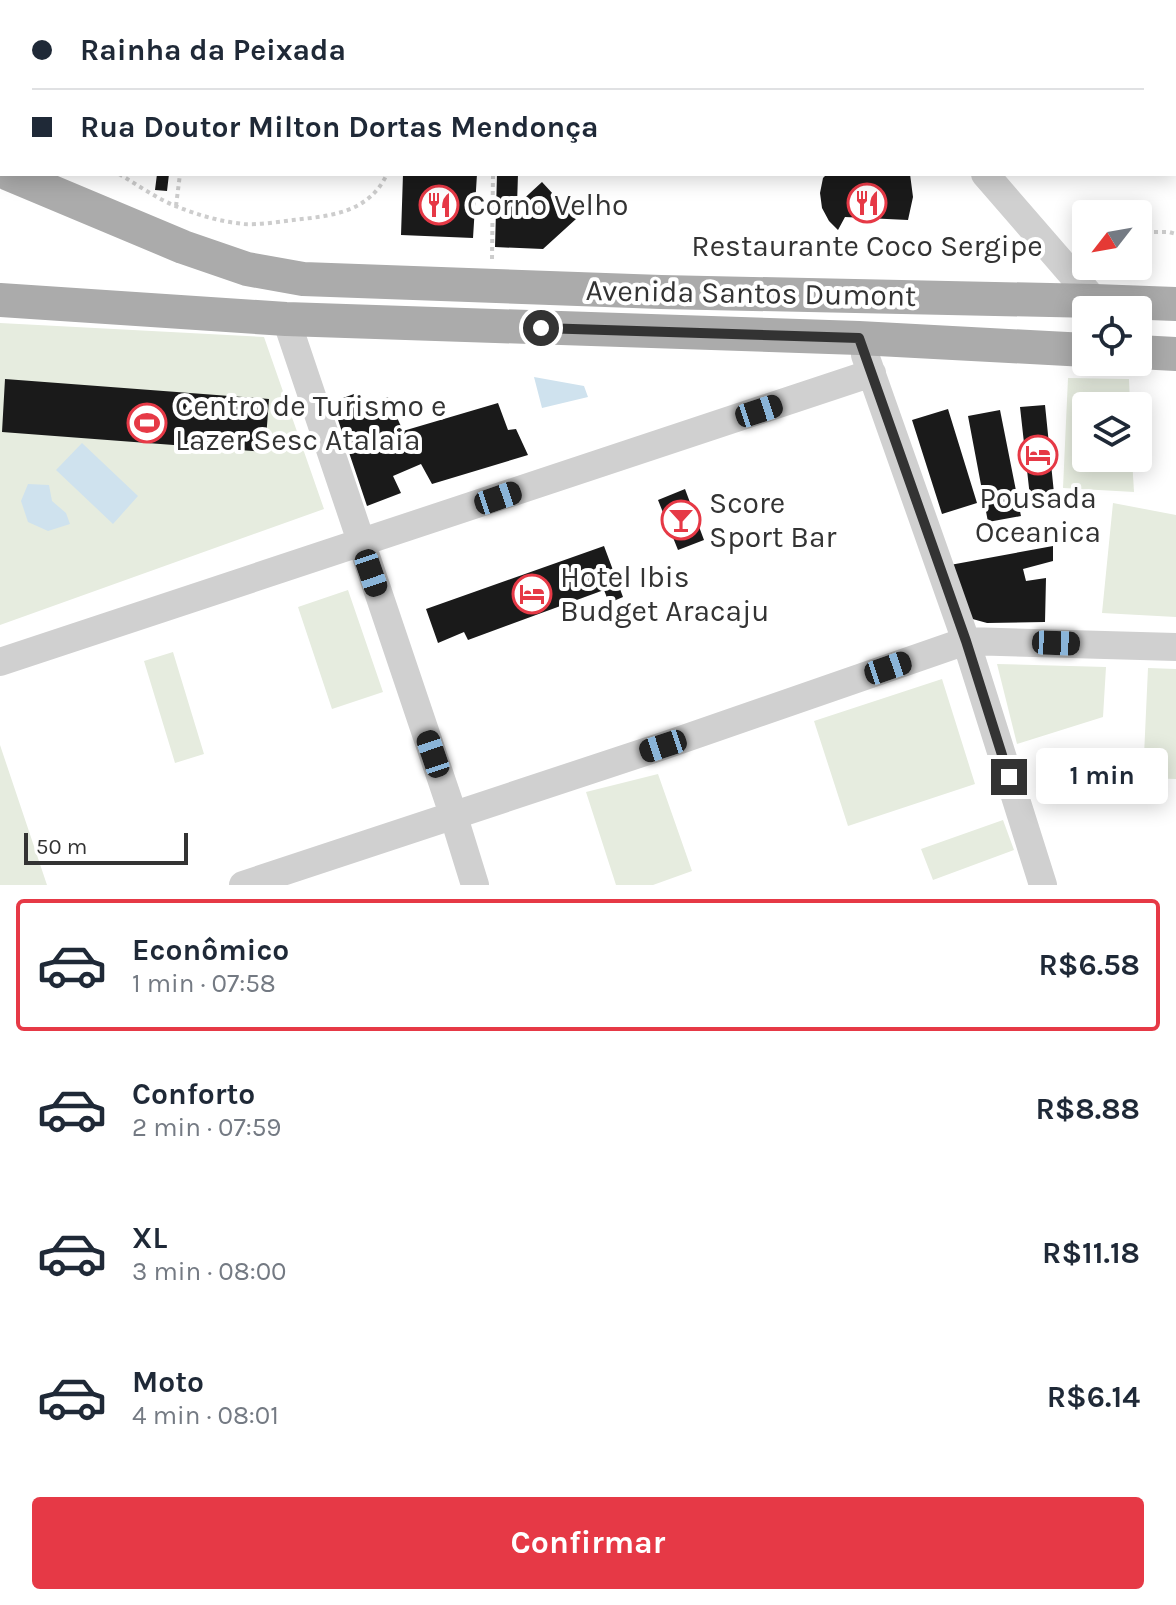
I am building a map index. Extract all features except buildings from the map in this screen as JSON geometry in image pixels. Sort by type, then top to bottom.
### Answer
[{"type":"main road","name":"Avenida Santos Dumont","points":[[16,176],[183,247],[247,269],[303,279],[661,292],[1072,301]]},
{"type":"main road","name":"Avenida Santos Dumont","points":[[3,298],[286,319],[859,338],[1072,349]]},
{"type":"main road","name":"Avenida Santos Dumont","points":[[1152,303],[1176,304]]},
{"type":"main road","points":[[1152,353],[1176,354]]},
{"type":"street","points":[[987,176],[1091,296]]},
{"type":"street","points":[[286,319],[475,885]]},
{"type":"street","points":[[859,338],[966,641],[1043,885]]},
{"type":"street","points":[[0,662],[872,373]]},
{"type":"street","points":[[243,885],[678,741],[966,641],[1176,647]]},
{"type":"path","points":[[122,176],[176,206],[243,224],[327,217],[344,212],[364,201],[386,176]]},
{"type":"path","points":[[136,185],[137,176]]},
{"type":"path","points":[[176,206],[180,176]]},
{"type":"path","points":[[492,286],[493,176]]},
{"type":"path","points":[[1152,232],[1176,234]]},
{"type":"shaded area","name":"Centro de Turismo e Lazer Sesc Atalaia","points":[[0,323],[264,337],[324,509],[0,625]]},
{"type":"shaded area","points":[[1068,378],[1129,379],[1129,392],[1072,392],[1072,472],[1133,472],[1134,492],[1063,488]]},
{"type":"shaded area","points":[[1113,503],[1176,515],[1176,617],[1102,613]]},
{"type":"shaded area","points":[[348,590],[383,692],[332,709],[298,607]]},
{"type":"shaded area","points":[[173,652],[204,754],[175,763],[144,661]]},
{"type":"shaded area","points":[[997,664],[1106,667],[1103,717],[1017,744]]},
{"type":"shaded area","points":[[1148,668],[1176,669],[1176,779],[1143,778]]},
{"type":"shaded area","points":[[942,679],[975,784],[848,826],[814,721]]},
{"type":"shaded area","points":[[0,745],[47,885],[0,885]]},
{"type":"shaded area","points":[[658,774],[692,871],[653,885],[616,885],[586,792]]},
{"type":"shaded area","points":[[1003,820],[1014,850],[933,880],[921,849]]},
{"type":"water","points":[[534,377],[584,386],[588,397],[542,408]]},
{"type":"water","points":[[82,443],[138,496],[113,524],[56,470]]},
{"type":"water","points":[[28,484],[49,485],[52,501],[66,513],[70,524],[48,531],[28,522],[21,501]]},
{"type":"place","name":"Restaurante Coco Sergipe","points":[[867,203]]},
{"type":"place","name":"Corno Velho","points":[[439,205]]},
{"type":"place","name":"Centro de Turismo e Lazer Sesc Atalaia","points":[[147,423]]},
{"type":"place","name":"Pousada Oceanica","points":[[1038,455]]},
{"type":"place","name":"Score Sport Bar","points":[[681,520]]},
{"type":"place","name":"Hotel Ibis Budget Aracaju","points":[[532,594]]},
{"type":"route","points":[[541,328],[859,338],[966,641],[1009,777]]}]
